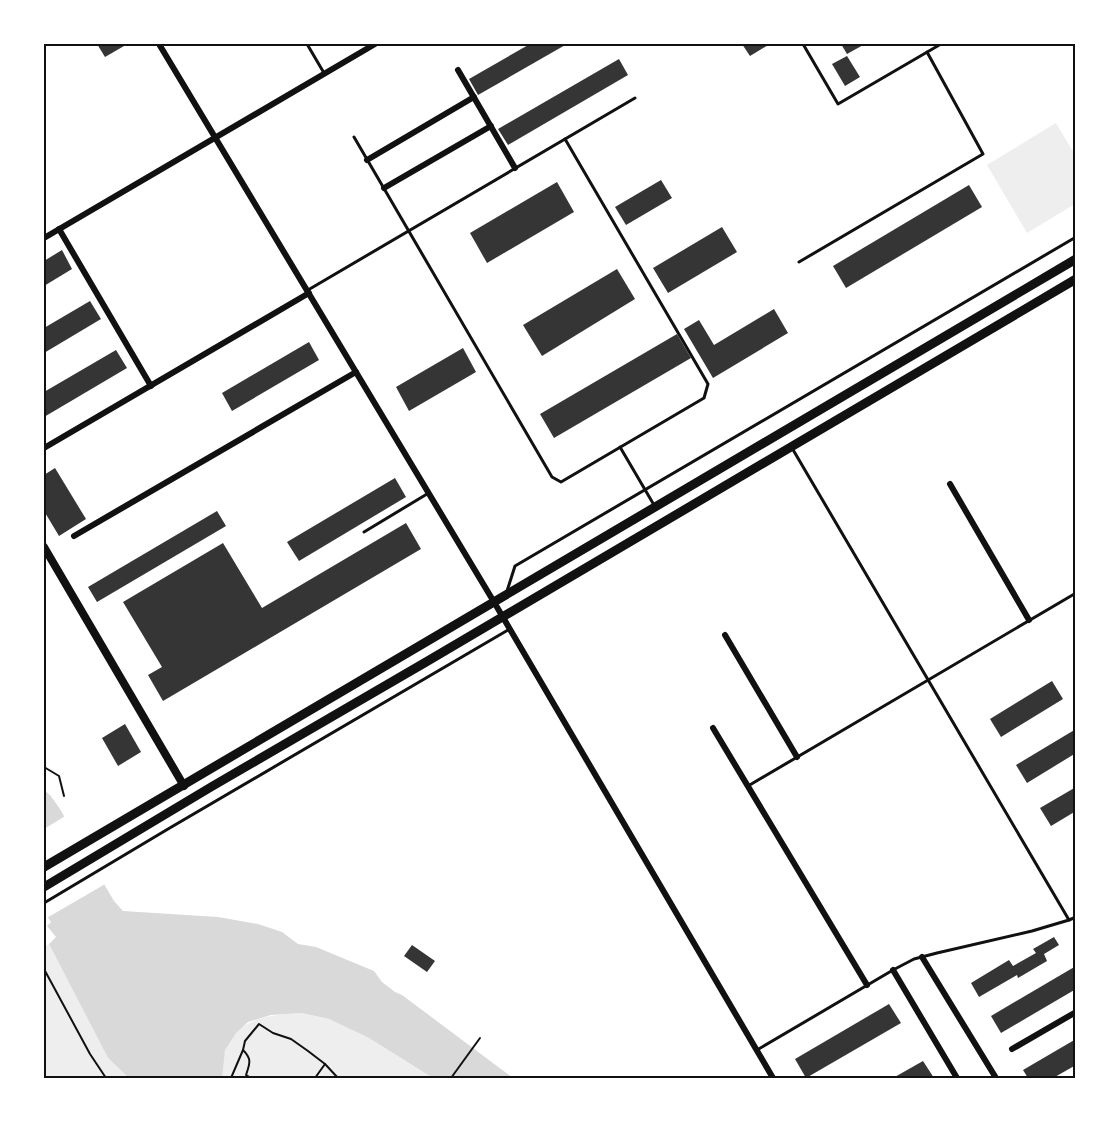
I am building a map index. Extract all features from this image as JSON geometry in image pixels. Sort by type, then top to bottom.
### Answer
[{"type":"main road","points":[[44,867],[1076,259]]},
{"type":"main road","points":[[44,887],[1076,279]]},
{"type":"street","points":[[159,44],[503,617],[773,1078]]},
{"type":"street","points":[[44,238],[375,44]]},
{"type":"street","points":[[458,70],[515,168]]},
{"type":"street","points":[[367,160],[474,97]]},
{"type":"street","points":[[384,188],[491,126]]},
{"type":"street","points":[[59,229],[151,386]]},
{"type":"street","points":[[44,448],[308,292]]},
{"type":"street","points":[[74,536],[356,372]]},
{"type":"street","points":[[950,484],[1029,620]]},
{"type":"street","points":[[44,546],[184,786]]},
{"type":"street","points":[[724,635],[797,757]]},
{"type":"street","points":[[714,728],[867,985]]},
{"type":"street","points":[[922,957],[996,1078]]},
{"type":"street","points":[[893,970],[957,1078]]},
{"type":"street","points":[[1012,1049],[1076,1012]]},
{"type":"lane","points":[[307,44],[324,74]]},
{"type":"lane","points":[[803,44],[838,104],[941,44]]},
{"type":"lane","points":[[799,262],[983,154],[927,52]]},
{"type":"lane","points":[[308,292],[635,98]]},
{"type":"lane","points":[[354,137],[552,477],[561,482],[704,398],[708,384],[565,139]]},
{"type":"lane","points":[[506,596],[515,566],[1076,237]]},
{"type":"lane","points":[[620,447],[656,507]]},
{"type":"lane","points":[[792,447],[1069,920]]},
{"type":"lane","points":[[364,532],[429,493]]},
{"type":"lane","points":[[748,786],[1076,593]]},
{"type":"lane","points":[[44,903],[510,629]]},
{"type":"lane","points":[[757,1050],[915,959],[1032,931],[1076,917]]},
{"type":"path","points":[[44,767],[59,776],[64,796]]},
{"type":"path","points":[[44,969],[90,1054],[106,1078]]},
{"type":"path","points":[[231,1078],[245,1041],[260,1024],[273,1033],[291,1039],[325,1064],[338,1078]]},
{"type":"path","points":[[451,1078],[480,1038]]},
{"type":"path","points":[[243,1050],[249,1056],[250,1064],[246,1075],[251,1078]]},
{"type":"path","points":[[315,1078],[325,1064]]},
{"type":"shaded area","points":[[1056,123],[1075,155],[1075,204],[1027,233],[987,165]]},
{"type":"shaded area","points":[[44,790],[60,809],[114,901],[123,911],[218,917],[258,924],[282,932],[298,944],[316,947],[374,971],[382,982],[513,1078],[433,1078],[369,1038],[329,1019],[302,1013],[271,1015],[248,1022],[236,1033],[225,1050],[222,1078],[129,1078],[108,1058],[49,944],[56,937],[47,926],[51,922],[44,911]]},
{"type":"shaded area","points":[[49,944],[108,1058],[129,1078],[44,1078],[44,947]]},
{"type":"shaded area","points":[[302,1013],[329,1019],[369,1038],[433,1078],[222,1078],[225,1050],[239,1030],[247,1024],[268,1017]]},
{"type":"pier","points":[[67,815],[107,883],[45,919],[44,829]]},
{"type":"building","points":[[97,44],[122,44],[124,46],[105,57]]},
{"type":"building","points":[[530,44],[567,44],[478,95],[469,79]]},
{"type":"building","points":[[742,44],[770,44],[750,56]]},
{"type":"building","points":[[841,44],[865,44],[847,54]]},
{"type":"building","points":[[847,56],[860,77],[845,86],[832,64]]},
{"type":"building","points":[[619,59],[628,75],[508,145],[498,129]]},
{"type":"building","points":[[661,180],[672,198],[626,225],[615,207]]},
{"type":"building","points":[[557,182],[574,212],[487,263],[470,233]]},
{"type":"building","points":[[969,185],[982,207],[846,288],[833,266]]},
{"type":"building","points":[[722,227],[737,252],[668,293],[653,268]]},
{"type":"building","points":[[62,250],[72,269],[44,286],[44,261]]},
{"type":"building","points":[[617,269],[635,299],[542,356],[523,325]]},
{"type":"building","points":[[90,301],[101,319],[44,353],[44,328]]},
{"type":"building","points":[[774,309],[788,333],[713,378],[684,329],[699,320],[714,345]]},
{"type":"building","points":[[677,334],[691,358],[554,438],[540,414]]},
{"type":"building","points":[[309,342],[319,360],[232,411],[222,393]]},
{"type":"building","points":[[463,348],[476,372],[409,411],[396,387]]},
{"type":"building","points":[[116,350],[127,368],[44,417],[44,392]]},
{"type":"building","points":[[55,468],[86,519],[59,536],[44,511],[44,475]]},
{"type":"building","points":[[395,478],[406,497],[299,561],[287,542]]},
{"type":"building","points":[[217,511],[226,526],[97,602],[88,587]]},
{"type":"building","points":[[406,523],[421,549],[163,701],[148,675],[162,667],[123,602],[223,543],[262,608]]},
{"type":"building","points":[[1052,681],[1063,699],[1001,737],[990,719]]},
{"type":"building","points":[[125,724],[141,752],[118,766],[102,738]]},
{"type":"building","points":[[1076,729],[1076,753],[1027,783],[1016,765]]},
{"type":"building","points":[[1076,787],[1076,811],[1051,826],[1040,808]]},
{"type":"building","points":[[1054,937],[1059,945],[1044,954],[1047,961],[979,997],[971,983],[1009,960],[1013,966],[1036,953],[1033,949]]},
{"type":"building","points":[[412,945],[435,961],[427,972],[404,956]]},
{"type":"building","points":[[1076,966],[1076,989],[1001,1033],[991,1016]]},
{"type":"building","points":[[889,1004],[901,1023],[806,1078],[795,1059]]},
{"type":"building","points":[[1076,1039],[1076,1065],[1053,1078],[1028,1078],[1023,1070]]},
{"type":"building","points":[[923,1061],[934,1078],[893,1078]]}]
